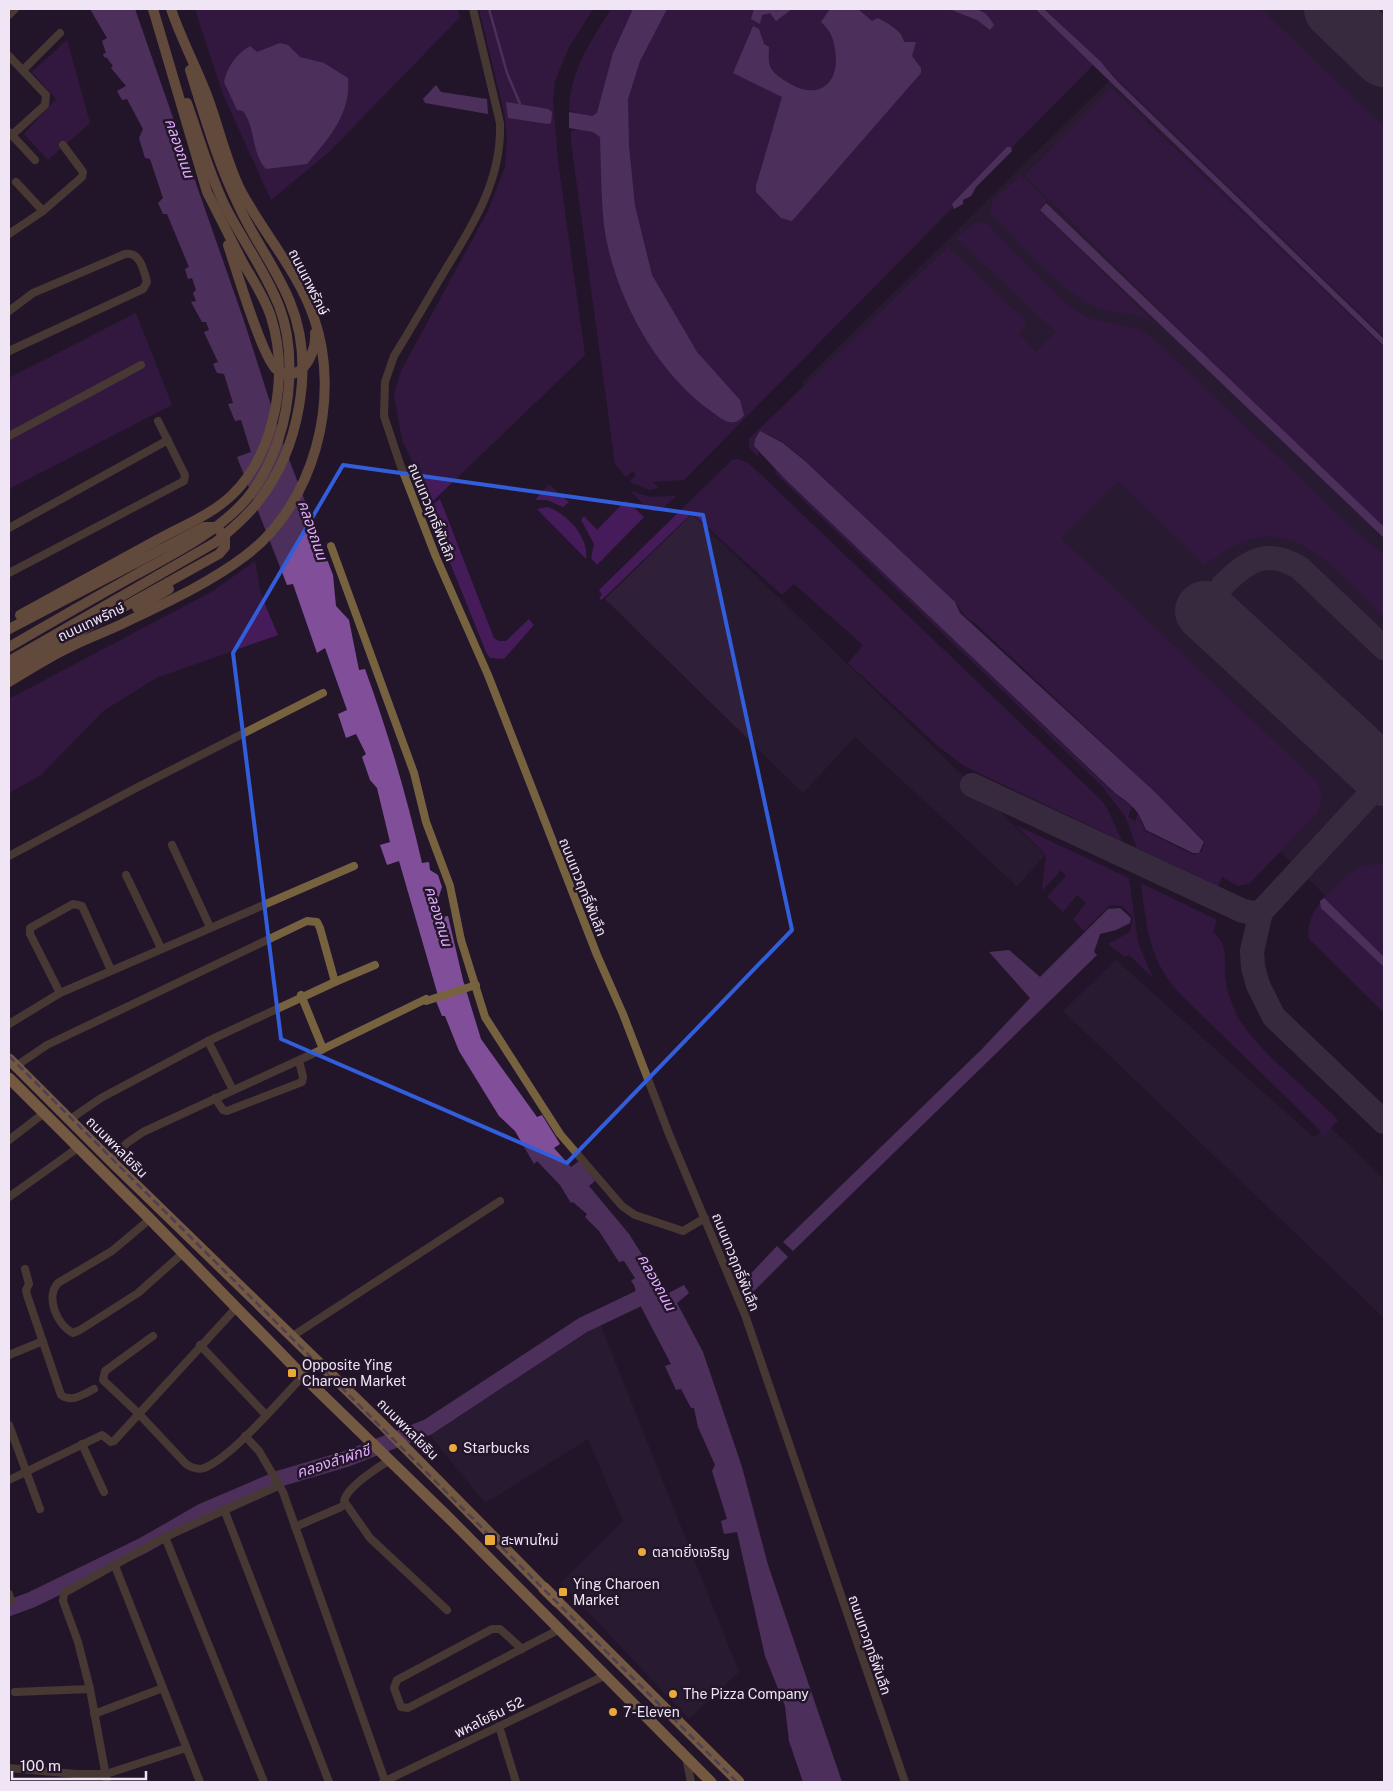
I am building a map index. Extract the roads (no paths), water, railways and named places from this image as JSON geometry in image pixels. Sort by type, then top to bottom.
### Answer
[{"type":"highway","name":"ถนนพหลโยธิน","points":[[544,1588],[557,1601]]},
{"type":"main road","name":"ถนนเทพรักษ์","points":[[9,647],[179,550],[220,524],[242,504],[257,482],[278,440],[286,409],[290,376],[289,349],[280,307],[263,272],[225,205],[153,9]]},
{"type":"main road","name":"ถนนเทพรักษ์","points":[[9,661],[216,542],[238,524],[258,501],[275,475],[289,443],[297,417],[303,386],[301,348],[292,304],[274,267],[234,198],[224,175],[171,9]]},
{"type":"main road","name":"ถนนเทพรักษ์","points":[[9,682],[70,646],[122,624],[216,576],[247,555],[274,529],[294,500],[307,473],[317,443],[325,381],[322,350],[314,318],[298,284],[241,190],[228,161],[208,97],[175,21]]},
{"type":"main road","name":"ถนนเทพรักษ์","points":[[9,622],[211,511],[231,495],[255,466],[270,430],[276,400],[276,343],[268,310],[219,218],[198,165],[159,26]]},
{"type":"main road","points":[[219,218],[270,362],[276,370],[292,373],[299,371],[309,361],[316,339],[314,318]]},
{"type":"main road","points":[[9,629],[139,559],[204,527],[214,526],[221,530],[225,536],[225,547],[220,554],[9,671]]},
{"type":"main road","points":[[9,635],[92,591],[204,527]]},
{"type":"main road","points":[[70,646],[169,589],[191,570]]},
{"type":"main road","name":"ถนนพหลโยธิน","points":[[12,1062],[69,1120],[390,1432],[544,1588]]},
{"type":"main road","name":"ถนนพหลโยธิน","points":[[9,1078],[152,1220],[303,1376],[560,1629],[711,1782]]},
{"type":"main road","points":[[152,1220],[161,1210]]},
{"type":"main road","points":[[236,1308],[239,1299],[249,1296]]},
{"type":"main road","name":"ถนนพหลโยธิน","points":[[557,1601],[739,1782]]},
{"type":"street","points":[[9,15],[15,9]]},
{"type":"street","name":"ถนนเทวฤทธิ์พันลึก","points":[[473,9],[499,116],[501,141],[494,179],[480,212],[394,356],[386,382],[384,416],[400,464],[436,557],[488,675],[597,955],[623,1014],[669,1134],[745,1315],[904,1782]]},
{"type":"street","points":[[23,70],[60,33]]},
{"type":"street","points":[[9,56],[46,95],[45,105],[10,134],[35,160]]},
{"type":"street","points":[[9,234],[43,211],[82,177],[83,172],[63,145]]},
{"type":"street","points":[[16,182],[43,211]]},
{"type":"street","points":[[9,311],[33,293],[125,254],[131,253],[136,255],[146,277],[147,282],[143,289],[9,351]]},
{"type":"street","points":[[9,436],[141,365]]},
{"type":"street","points":[[9,573],[184,481],[185,475],[158,421]]},
{"type":"street","points":[[9,528],[168,440]]},
{"type":"street","points":[[331,546],[370,648],[378,676],[416,781],[426,822],[448,879],[461,940],[485,1017],[533,1095],[560,1134],[622,1206],[635,1215],[683,1231],[705,1218]]},
{"type":"street","points":[[9,856],[136,788],[323,693]]},
{"type":"street","points":[[172,845],[210,927]]},
{"type":"street","points":[[9,1024],[60,993],[354,866]]},
{"type":"street","points":[[126,875],[161,948]]},
{"type":"street","points":[[60,993],[30,934],[30,928],[73,904],[82,906],[111,970]]},
{"type":"street","points":[[12,1062],[307,922],[315,921],[320,928],[335,982]]},
{"type":"street","points":[[69,1120],[101,1098],[208,1041],[301,996],[376,964]]},
{"type":"street","points":[[110,1160],[127,1143],[143,1132],[426,1000],[476,985]]},
{"type":"street","points":[[301,996],[323,1049]]},
{"type":"street","points":[[208,1041],[233,1090]]},
{"type":"street","points":[[215,1098],[223,1110],[227,1111],[302,1082],[303,1077],[299,1060]]},
{"type":"street","points":[[9,1140],[44,1113]]},
{"type":"street","points":[[9,1197],[79,1148]]},
{"type":"street","points":[[291,1337],[500,1201]]},
{"type":"street","points":[[152,1220],[112,1252],[58,1283],[53,1288],[52,1305],[67,1330],[73,1333],[80,1330],[138,1293],[183,1253]]},
{"type":"street","points":[[25,1270],[29,1284],[26,1290],[27,1295],[61,1395],[64,1398],[74,1398],[94,1389]]},
{"type":"street","points":[[9,1480],[102,1434],[110,1442],[114,1442],[200,1345],[236,1308]]},
{"type":"street","points":[[153,1336],[104,1371],[105,1384],[139,1414],[186,1464],[194,1468],[205,1468],[245,1436],[303,1376]]},
{"type":"street","points":[[9,1355],[42,1341]]},
{"type":"street","points":[[200,1345],[266,1415]]},
{"type":"street","points":[[9,1425],[40,1509]]},
{"type":"street","points":[[245,1436],[254,1445],[274,1475],[295,1527],[384,1782]]},
{"type":"street","points":[[82,1444],[104,1492]]},
{"type":"street","points":[[387,1457],[349,1492],[344,1501],[370,1538],[447,1610]]},
{"type":"street","points":[[106,1778],[90,1690],[78,1642],[63,1597],[67,1591],[165,1537],[278,1485]]},
{"type":"street","points":[[295,1527],[341,1507]]},
{"type":"street","points":[[224,1509],[329,1782]]},
{"type":"street","points":[[165,1537],[264,1782]]},
{"type":"street","points":[[115,1566],[200,1782]]},
{"type":"street","points":[[522,1649],[497,1628],[397,1680],[394,1688],[401,1707],[408,1708],[522,1649],[560,1629]]},
{"type":"street","name":"พหลโยธิน 52","points":[[384,1782],[606,1675]]},
{"type":"street","points":[[94,1714],[163,1688]]},
{"type":"street","points":[[15,1692],[90,1690]]},
{"type":"street","points":[[499,1726],[516,1782]]},
{"type":"street","points":[[9,1768],[106,1778],[186,1748]]},
{"type":"street","points":[[686,1757],[691,1782]]},
{"type":"water","name":"คลองถนน","points":[[90,9],[135,9],[243,318],[284,446],[333,575],[336,606],[349,620],[359,670],[365,669],[382,717],[422,863],[429,862],[430,870],[438,875],[442,887],[435,908],[438,918],[448,916],[463,980],[481,1039],[537,1117],[542,1115],[560,1144],[554,1148],[571,1167],[579,1161],[595,1181],[589,1186],[629,1234],[667,1294],[684,1285],[689,1293],[677,1303],[703,1352],[742,1467],[768,1565],[842,1782],[803,1782],[789,1741],[785,1706],[765,1656],[737,1532],[724,1534],[721,1521],[727,1519],[712,1471],[715,1465],[698,1427],[694,1408],[691,1408],[681,1389],[676,1390],[665,1366],[671,1364],[640,1305],[631,1281],[635,1278],[624,1261],[619,1262],[599,1231],[585,1217],[587,1214],[573,1202],[571,1203],[560,1185],[537,1161],[534,1164],[515,1131],[499,1116],[459,1051],[445,1016],[442,1016],[436,1001],[439,999],[399,861],[387,865],[380,845],[390,842],[377,788],[370,780],[362,757],[366,754],[356,734],[346,738],[338,714],[347,710],[325,648],[317,653],[293,584],[287,585],[237,457],[251,452],[241,420],[235,421],[228,404],[233,403],[224,374],[217,373],[213,364],[218,362],[204,332],[209,330],[206,322],[202,322],[191,302],[196,301],[193,293],[196,290],[192,278],[188,279],[185,269],[189,267],[167,214],[163,214],[158,203],[163,198],[150,159],[145,158],[139,138],[143,129],[127,99],[122,100],[117,91],[126,86],[111,68],[113,66],[107,58],[104,57],[103,54],[106,53],[102,41],[107,38]]},
{"type":"water","points":[[633,9],[667,9],[640,61],[628,99],[629,146],[635,206],[652,275],[697,352],[740,400],[744,415],[736,422],[728,422],[720,418],[691,395],[655,353],[640,329],[627,304],[609,251],[603,214],[600,137],[593,132],[569,128],[569,112],[592,116],[597,113],[613,53]]},
{"type":"water","points":[[754,9],[792,9],[776,21],[770,13],[762,15],[760,24],[751,19]]},
{"type":"water","points":[[830,9],[858,9],[872,21],[878,18],[894,28],[901,34],[904,42],[916,42],[912,56],[921,68],[921,73],[792,221],[781,218],[756,192],[756,186],[782,97],[733,73],[753,26],[759,29],[764,44],[769,47],[769,64],[777,75],[798,88],[817,90],[825,86],[831,80],[836,61],[832,38],[827,28],[821,22]]},
{"type":"water","points":[[949,9],[975,9],[990,18],[994,25],[990,30],[977,20]]},
{"type":"water","points":[[1035,9],[1044,9],[1100,61],[1118,82],[1384,339],[1384,346]]},
{"type":"water","points":[[280,43],[288,45],[300,57],[324,63],[348,78],[348,91],[346,103],[337,125],[307,164],[266,169],[258,156],[247,118],[243,111],[237,110],[224,82],[230,66],[245,49],[250,46],[257,52]]},
{"type":"water","points":[[436,85],[441,92],[487,99],[488,114],[425,103],[423,99]]},
{"type":"water","points":[[506,102],[548,109],[552,112],[551,123],[508,118]]},
{"type":"water","points":[[1007,147],[1011,147],[1012,151],[976,187],[971,196],[963,200],[963,204],[954,209],[952,204]]},
{"type":"water","points":[[1046,203],[1384,527],[1384,538],[1040,210]]},
{"type":"water","points":[[760,431],[783,443],[805,461],[955,602],[960,613],[1155,792],[1204,842],[1199,853],[1193,853],[1146,830],[1138,813],[1131,805],[1116,794],[785,479],[754,446],[755,439]]},
{"type":"water","points":[[1324,898],[1384,957],[1384,967],[1321,908],[1320,901]]},
{"type":"water","points":[[1120,908],[1131,918],[1130,923],[1116,930],[1100,934],[1094,952],[1097,955],[793,1251],[783,1242],[982,1049],[1030,998],[989,952],[1009,950],[1040,977],[1108,909]]},
{"type":"water","points":[[777,1246],[788,1257],[746,1299],[740,1285]]},
{"type":"waterway","points":[[489,9],[507,73],[520,104]]},
{"type":"waterway","name":"คลองลำผักชี","points":[[9,1608],[31,1600],[144,1545],[203,1511],[278,1479],[346,1459],[428,1427],[583,1325],[646,1295]]},
{"type":"railway","points":[[9,1056],[737,1782]]},
{"type":"place","name":"Opposite Ying Charoen Market","points":[[292,1373]]},
{"type":"place","name":"Starbucks","points":[[453,1448]]},
{"type":"place","name":"สะพานใหม่","points":[[490,1540]]},
{"type":"place","name":"ตลาดยิ่งเจริญ","points":[[642,1552]]},
{"type":"place","name":"Ying Charoen Market","points":[[563,1592]]},
{"type":"place","name":"The Pizza Company","points":[[673,1694]]},
{"type":"place","name":"7-Eleven","points":[[613,1712]]}]
